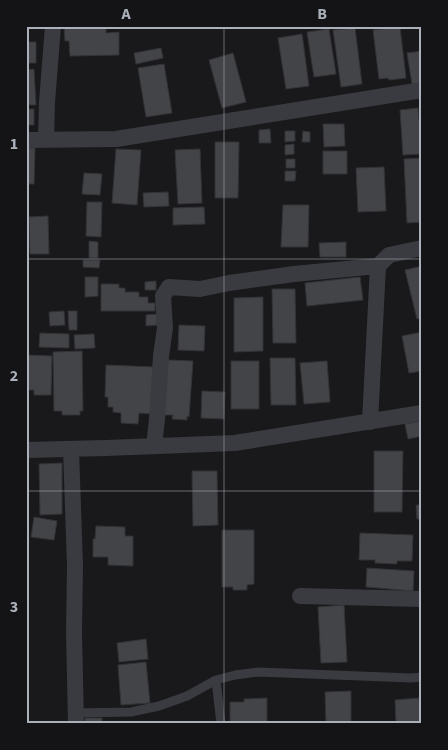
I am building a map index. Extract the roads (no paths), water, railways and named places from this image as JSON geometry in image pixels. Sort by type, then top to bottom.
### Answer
[{"type":"street","points":[[46,140],[53,26]]},
{"type":"street","points":[[26,140],[116,139],[422,90]]},
{"type":"street","points":[[154,446],[165,328],[163,296],[169,287],[200,289],[294,274],[378,266],[389,255],[422,248]]},
{"type":"street","points":[[370,422],[378,266]]},
{"type":"street","points":[[26,450],[235,443],[422,413]]},
{"type":"street","points":[[71,449],[75,566],[76,719]]},
{"type":"street","points":[[300,596],[422,599]]},
{"type":"lane","points":[[76,719],[131,712],[159,706],[187,696],[216,680],[258,672],[422,677]]},
{"type":"lane","points":[[216,680],[221,724]]}]
